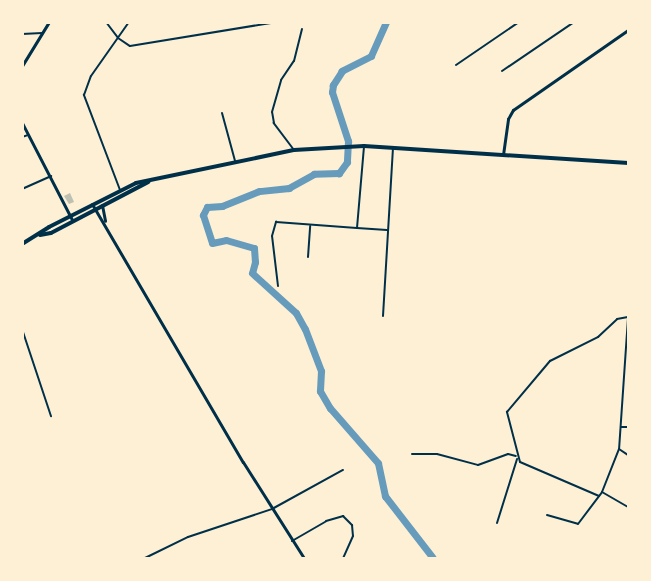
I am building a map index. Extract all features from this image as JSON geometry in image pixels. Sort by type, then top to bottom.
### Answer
[{"type":"main road","points":[[38,236],[70,216],[120,190],[234,161],[294,150],[351,145],[628,162]]},
{"type":"main road","points":[[22,244],[73,221],[150,181]]},
{"type":"main road","points":[[100,200],[103,206],[105,222]]},
{"type":"main road","points":[[92,204],[105,222],[272,509],[304,558]]},
{"type":"street","points":[[22,66],[49,22]]},
{"type":"street","points":[[106,22],[118,38],[130,46],[276,23]]},
{"type":"street","points":[[120,190],[84,95],[91,76],[129,22]]},
{"type":"street","points":[[247,22],[248,27]]},
{"type":"street","points":[[456,65],[519,22]]},
{"type":"street","points":[[502,71],[574,22]]},
{"type":"street","points":[[294,150],[274,123],[272,112],[281,80],[294,61],[302,28]]},
{"type":"street","points":[[503,155],[508,119],[513,110],[628,30]]},
{"type":"street","points":[[22,34],[42,33]]},
{"type":"street","points":[[222,113],[234,161]]},
{"type":"street","points":[[22,122],[73,221]]},
{"type":"street","points":[[22,136],[28,135]]},
{"type":"street","points":[[357,228],[364,146]]},
{"type":"street","points":[[383,316],[394,147]]},
{"type":"street","points":[[22,189],[51,176]]},
{"type":"street","points":[[278,286],[273,225],[388,230]]},
{"type":"street","points":[[308,257],[310,226]]},
{"type":"street","points":[[497,523],[517,458],[508,408],[550,361],[598,337],[617,319],[628,318],[619,449],[602,492],[578,524],[547,514]]},
{"type":"street","points":[[22,328],[51,416]]},
{"type":"street","points":[[623,396],[628,396]]},
{"type":"street","points":[[621,426],[628,427]]},
{"type":"street","points":[[619,449],[628,455]]},
{"type":"street","points":[[412,454],[437,454],[478,465],[508,454],[517,458],[526,467],[599,496]]},
{"type":"street","points":[[146,558],[188,537],[272,509],[343,470]]},
{"type":"street","points":[[602,492],[628,507]]},
{"type":"street","points":[[292,541],[326,520],[343,516],[352,525],[353,536],[343,558]]},
{"type":"building","points":[[70,193],[74,202],[69,204],[64,196]]},
{"type":"waterway","points":[[386,22],[371,56],[342,71],[333,85],[332,92],[348,141],[347,162],[339,173],[314,174],[289,188],[259,191],[222,206],[207,207],[203,215],[212,243],[226,240],[254,248],[255,262],[252,273],[296,313],[305,329],[321,371],[320,391],[330,408],[378,463],[385,496],[433,558]]}]
